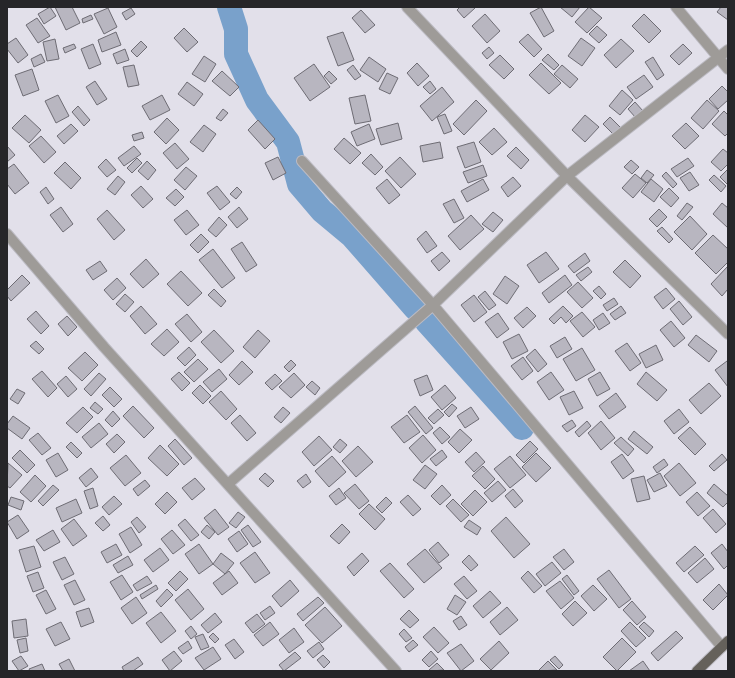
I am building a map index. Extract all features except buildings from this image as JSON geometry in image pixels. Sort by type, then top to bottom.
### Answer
[{"type":"main road","points":[[697,671],[725,644]]},
{"type":"street","points":[[406,7],[567,176],[728,334]]},
{"type":"street","points":[[676,7],[728,69]]},
{"type":"street","points":[[228,484],[433,306],[567,176],[728,50]]},
{"type":"street","points":[[302,161],[433,306],[725,644]]},
{"type":"street","points":[[7,234],[104,346],[396,671]]},
{"type":"waterway","points":[[229,7],[236,29],[236,54],[257,100],[288,142],[299,184],[322,211],[352,236],[415,308]]},
{"type":"waterway","points":[[426,321],[522,428]]}]
